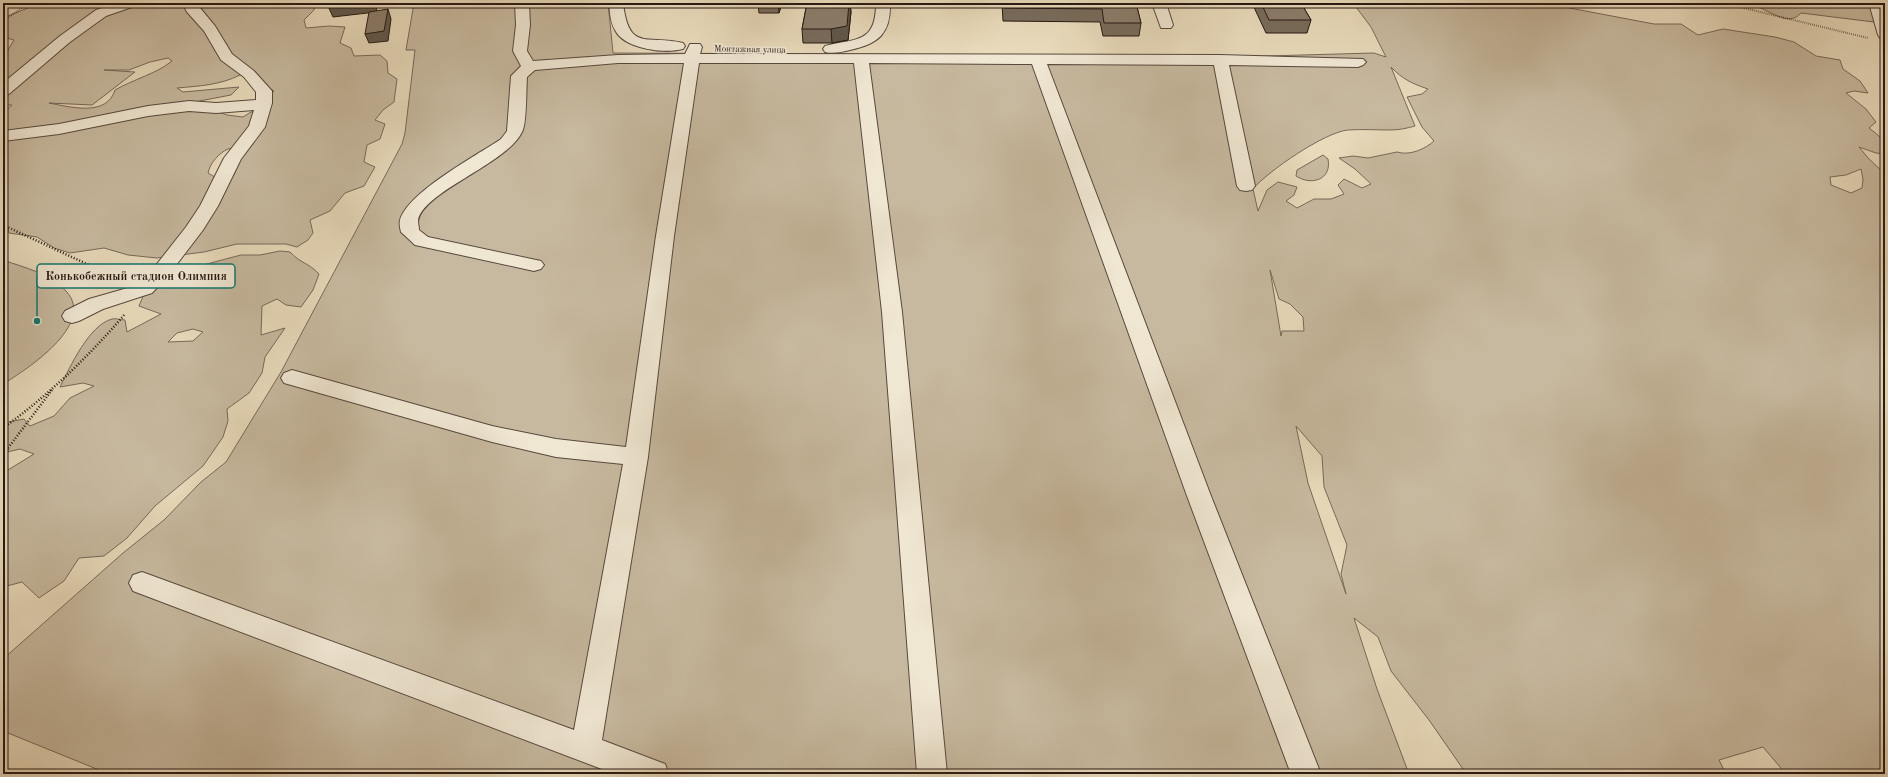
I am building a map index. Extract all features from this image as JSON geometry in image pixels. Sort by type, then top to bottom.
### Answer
[{"type":"street","points":[[6,86],[105,8],[130,3]]},
{"type":"street","points":[[72,316],[96,304],[145,289],[194,230],[209,206],[233,158],[257,127],[264,103],[264,91],[249,74],[226,57],[210,29],[192,9],[189,3]]},
{"type":"street","points":[[522,3],[523,25],[520,51],[524,60],[530,66]]},
{"type":"street","points":[[616,3],[618,19],[626,36],[637,41],[694,53]]},
{"type":"street","points":[[883,3],[882,23],[878,32],[856,44],[854,53],[892,312],[932,774]]},
{"type":"street","points":[[1160,3],[1166,25]]},
{"type":"street","points":[[1876,3],[1879,37]]},
{"type":"street","points":[[534,265],[422,241],[410,232],[409,220],[416,208],[430,194],[507,143],[515,131],[519,76],[530,66],[694,53],[969,52],[1294,55]]},
{"type":"street","points":[[586,748],[636,457],[665,236],[694,53]]},
{"type":"street","points":[[854,53],[1038,61],[1220,60],[1358,62]]},
{"type":"street","points":[[1220,60],[1246,186]]},
{"type":"street","points":[[1038,61],[1194,481],[1306,774]]},
{"type":"street","points":[[3,136],[58,130],[148,111],[189,106],[242,107],[264,103]]},
{"type":"street","points":[[292,378],[492,434],[556,448],[636,457]]},
{"type":"street","points":[[142,583],[654,774]]},
{"type":"path","points":[[3,21],[29,3]]},
{"type":"path","points":[[1723,3],[1879,37]]},
{"type":"path","points":[[3,225],[49,245],[91,266],[105,275],[110,284],[110,293],[96,304]]},
{"type":"path","points":[[3,428],[56,385],[96,348],[145,289]]},
{"type":"path","points":[[3,455],[56,385]]},
{"type":"shaded area","points":[[40,3],[316,3],[314,10],[304,20],[306,28],[329,26],[345,27],[340,43],[351,48],[354,56],[380,55],[387,61],[388,73],[397,79],[394,102],[383,110],[375,120],[385,124],[380,139],[367,145],[364,162],[375,167],[364,186],[345,193],[330,211],[310,220],[313,233],[308,240],[297,247],[286,244],[237,244],[204,252],[157,258],[128,255],[104,248],[70,253],[54,248],[37,237],[9,233],[7,224],[3,224],[3,113],[12,105],[3,105],[3,91],[12,79],[3,78],[3,58],[14,40],[3,37],[3,18]],"holes":[[[168,58],[172,61],[166,66],[115,90],[111,98],[104,104],[96,107],[77,108],[49,103],[92,105],[135,72],[104,70],[129,70],[150,62]],[[240,75],[255,75],[257,81],[274,91],[267,99],[264,110],[251,112],[243,117],[227,115],[194,102],[231,95],[239,87],[183,92],[177,88],[194,87],[225,81]],[[233,148],[241,148],[236,156],[238,165],[234,175],[218,179],[208,173],[215,159],[221,153]]]},
{"type":"shaded area","points":[[414,3],[608,3],[613,53],[1266,56],[1374,53],[1386,57],[1371,27],[1353,3],[1520,3],[1533,6],[1559,6],[1654,24],[1681,24],[1698,35],[1723,29],[1775,37],[1794,42],[1816,56],[1840,60],[1843,69],[1860,81],[1868,93],[1854,91],[1846,93],[1866,109],[1876,122],[1869,128],[1881,138],[1885,149],[1885,154],[1876,153],[1859,147],[1885,174],[1885,774],[1786,774],[1763,747],[1719,760],[1726,774],[1470,774],[1463,769],[1429,720],[1391,671],[1378,637],[1354,618],[1377,689],[1409,774],[109,774],[3,731],[3,659],[123,553],[164,520],[201,482],[226,462],[281,372],[402,144],[405,133],[415,50],[406,50]],"holes":[[[1391,67],[1408,81],[1428,89],[1422,94],[1407,97],[1422,127],[1434,141],[1422,149],[1407,153],[1397,152],[1368,158],[1353,156],[1339,158],[1355,169],[1371,184],[1362,188],[1344,179],[1338,185],[1344,194],[1331,199],[1314,199],[1297,208],[1286,201],[1294,195],[1297,187],[1278,182],[1267,190],[1258,211],[1253,189],[1271,172],[1312,145],[1338,132],[1348,130],[1394,130],[1415,126]],[[1861,169],[1863,179],[1862,188],[1851,193],[1831,185],[1830,177],[1846,175]],[[1270,270],[1279,299],[1290,304],[1303,317],[1304,331],[1282,331],[1281,336]],[[1296,426],[1322,456],[1324,487],[1347,545],[1341,574],[1346,594],[1308,483]]]},
{"type":"shaded area","points":[[1727,3],[1876,3],[1882,23],[1801,13],[1791,19],[1786,19],[1754,6]]},
{"type":"shaded area","points":[[1323,155],[1328,159],[1327,172],[1324,176],[1314,181],[1308,181],[1296,176],[1297,170]]},
{"type":"shaded area","points":[[280,251],[290,252],[297,259],[312,267],[319,274],[313,290],[301,307],[286,305],[277,299],[262,306],[261,335],[285,328],[265,357],[262,373],[249,393],[227,409],[228,421],[223,437],[203,466],[155,506],[127,538],[104,556],[79,558],[64,581],[39,598],[22,582],[3,587],[3,473],[34,454],[20,449],[3,453],[3,423],[24,419],[30,426],[54,416],[70,398],[94,386],[83,383],[60,387],[81,348],[96,329],[104,323],[112,319],[125,320],[127,332],[161,314],[139,306],[144,294],[165,275],[241,255],[260,255]],"holes":[[[193,329],[203,332],[193,341],[168,342],[177,333]]]},
{"type":"shaded area","points":[[3,260],[45,275],[66,291],[73,304],[72,317],[66,331],[55,345],[27,368],[3,384]]},
{"type":"building","points":[[807,3],[849,3],[847,26],[831,29],[802,29]]},
{"type":"building","points":[[1004,3],[1136,3],[1141,23],[1104,23],[1102,9],[1004,8]]},
{"type":"building","points":[[1261,3],[1301,3],[1311,20],[1269,20]]},
{"type":"building","points":[[388,9],[384,31],[365,34],[369,12]]},
{"type":"place","name":"Конькобежный стадион Олимпия","points":[[37,321]]}]
